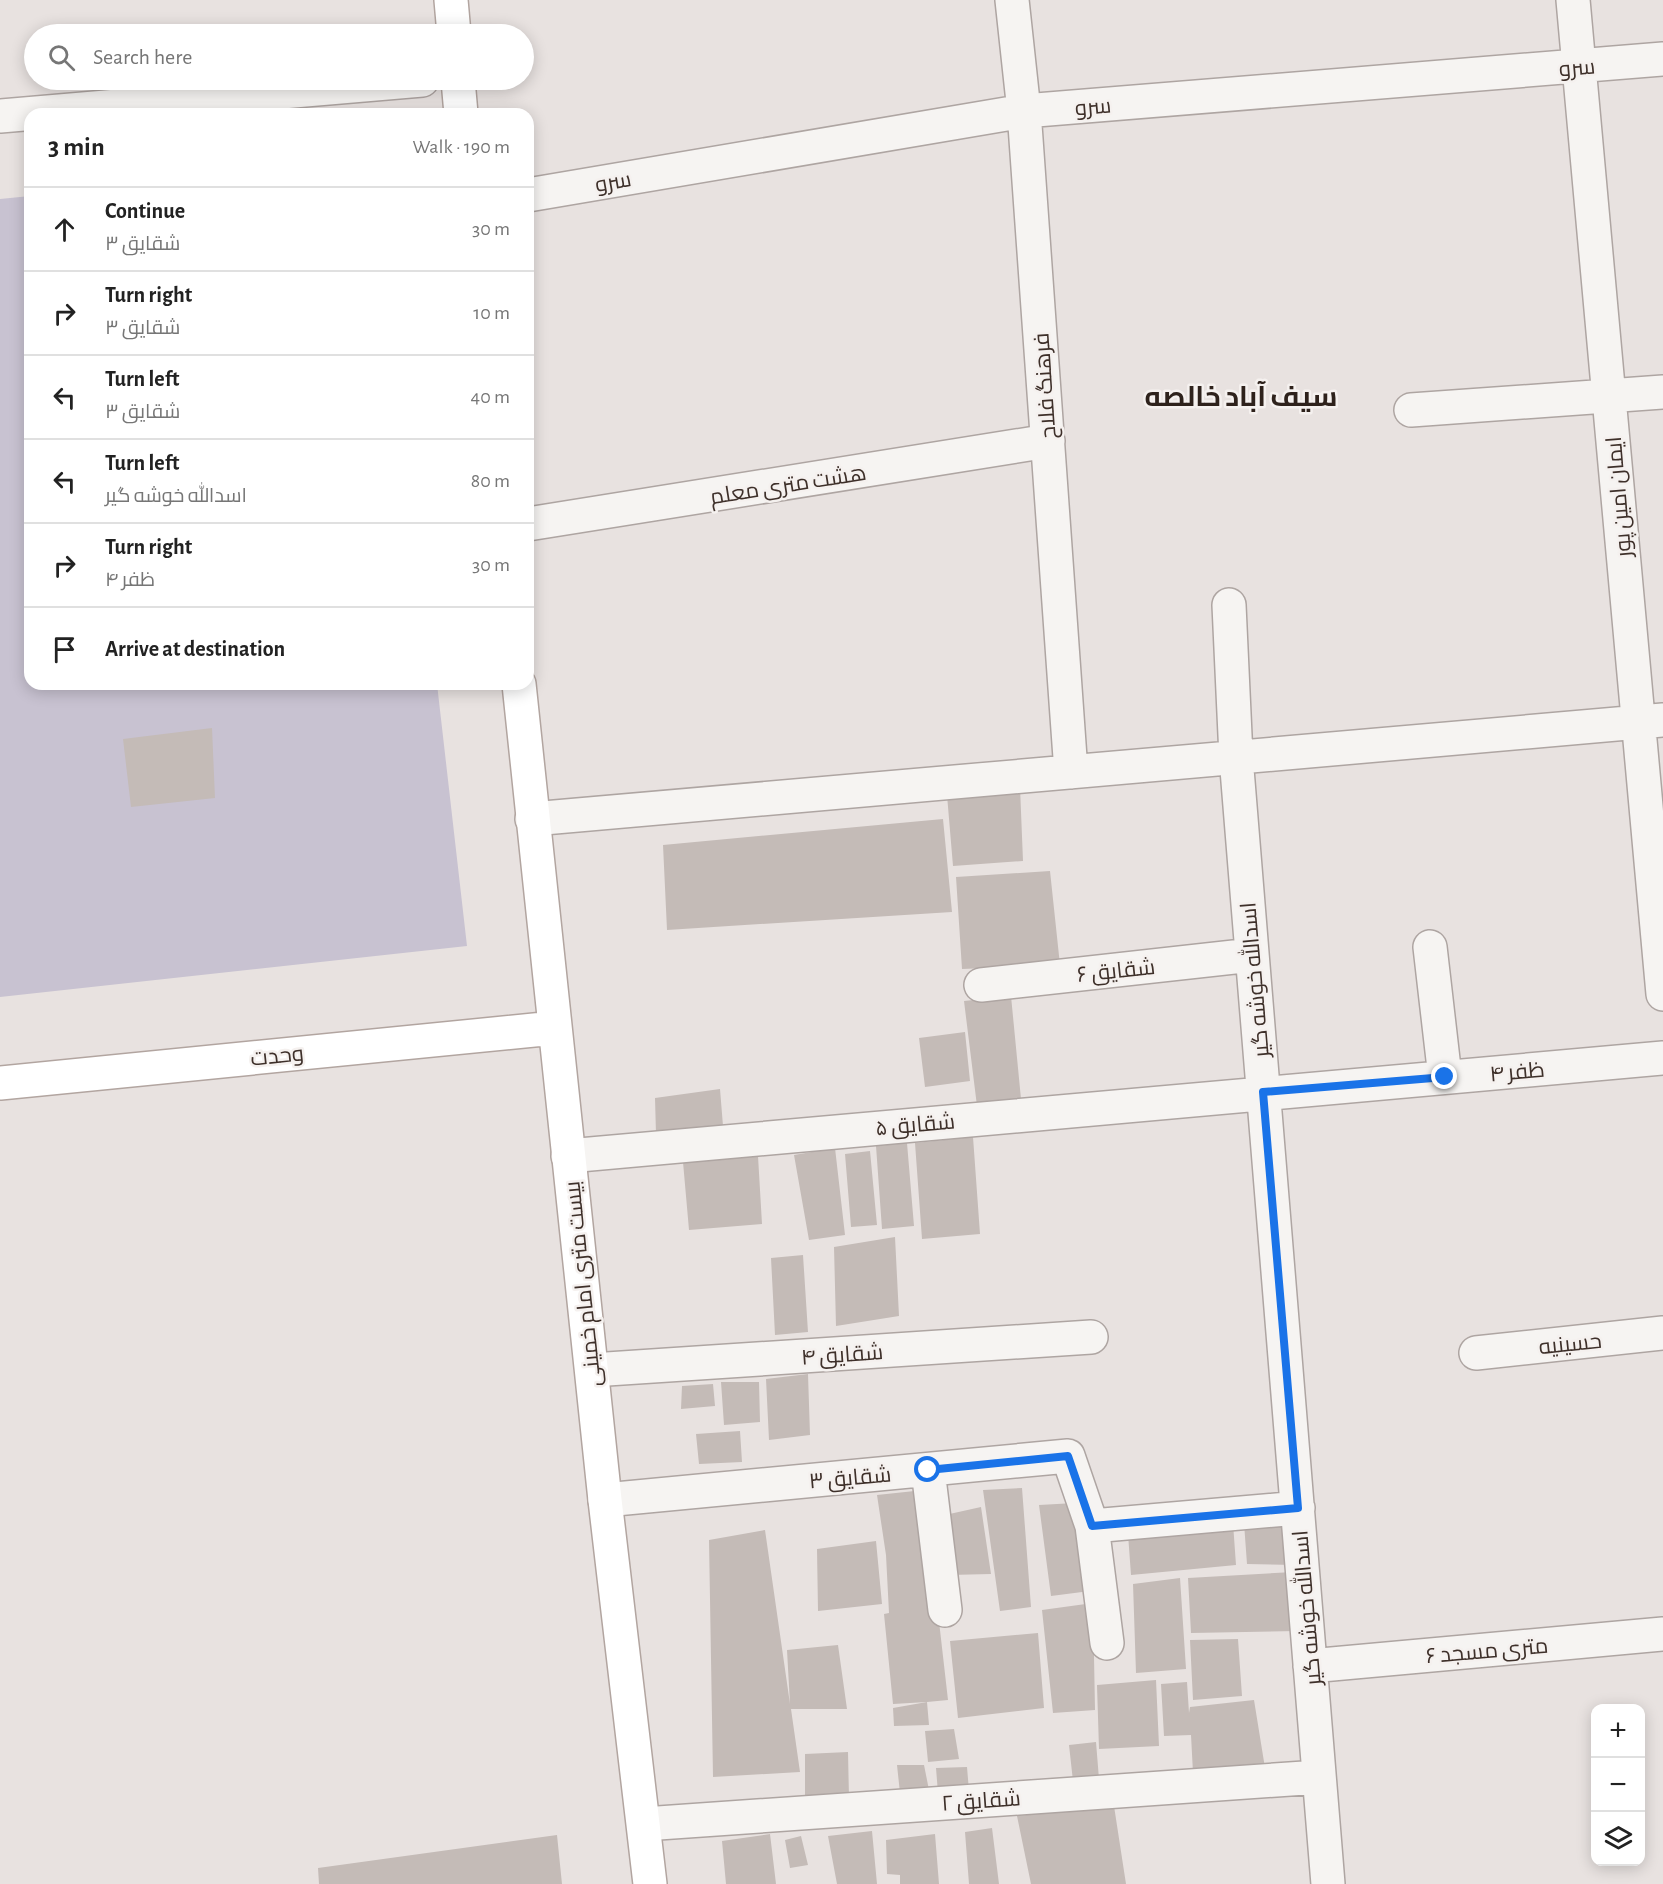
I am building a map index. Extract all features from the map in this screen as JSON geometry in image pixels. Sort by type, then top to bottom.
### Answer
[{"type":"main road","points":[[451,0],[453,24]]},
{"type":"main road","points":[[459,90],[460,108]]},
{"type":"main road","name":"بیست متری امام خمینی","points":[[520,690],[605,1500],[650,1884]]},
{"type":"main road","name":"وحدت","points":[[0,1083],[554,1028]]},
{"type":"street","name":"فرهنگ فلاح","points":[[1012,0],[1024,111],[1071,772]]},
{"type":"street","name":"ایمان امین پور","points":[[1573,0],[1609,397],[1651,721],[1663,993]]},
{"type":"street","name":"سرو","points":[[534,194],[1024,111],[1663,59]]},
{"type":"street","points":[[94,108],[305,90]]},
{"type":"street","points":[[0,116],[24,114]]},
{"type":"street","points":[[1411,410],[1663,392]]},
{"type":"street","name":"هشت متری معلم","points":[[534,523],[1048,441]]},
{"type":"street","name":"اسدالله خوشه گیر","points":[[1229,605],[1236,757],[1328,1884]]},
{"type":"street","points":[[532,819],[1651,721]]},
{"type":"street","points":[[1430,947],[1445,1077]]},
{"type":"street","name":"شقایق ۶","points":[[981,985],[1252,955]]},
{"type":"street","name":"ظفر ۴","points":[[1263,1092],[1663,1058]]},
{"type":"street","name":"شقایق ۵","points":[[568,1156],[1263,1092]]},
{"type":"street","name":"حسینیه","points":[[1476,1353],[1663,1333]]},
{"type":"street","name":"شقایق ۴","points":[[592,1370],[1091,1337]]},
{"type":"street","name":"شقایق ۳","points":[[605,1500],[1068,1456],[1092,1526]]},
{"type":"street","points":[[928,1470],[945,1610]]},
{"type":"street","points":[[1107,1643],[1092,1526],[1298,1508]]},
{"type":"street","name":"۶ متری مسجد","points":[[1310,1666],[1663,1634]]},
{"type":"street","name":"شقایق ۲","points":[[644,1824],[1319,1777]]},
{"type":"shaded area","points":[[24,197],[24,690],[438,690],[467,946],[0,997],[0,199]]},
{"type":"building","points":[[212,728],[215,798],[131,807],[123,739]]},
{"type":"building","points":[[1020,787],[1023,861],[953,866],[947,795]]},
{"type":"building","points":[[943,819],[952,912],[667,930],[663,845]]},
{"type":"building","points":[[1050,871],[1060,965],[962,969],[956,877]]},
{"type":"building","points":[[1011,996],[1021,1099],[977,1106],[964,1001]]},
{"type":"building","points":[[965,1032],[970,1081],[925,1087],[919,1038]]},
{"type":"building","points":[[720,1089],[723,1126],[656,1134],[655,1098]]},
{"type":"building","points":[[973,1137],[980,1234],[922,1239],[915,1143]]},
{"type":"building","points":[[907,1143],[914,1226],[882,1229],[876,1146]]},
{"type":"building","points":[[835,1148],[845,1235],[809,1240],[794,1155]]},
{"type":"building","points":[[870,1151],[877,1225],[851,1227],[845,1154]]},
{"type":"building","points":[[758,1156],[762,1224],[689,1230],[683,1162]]},
{"type":"building","points":[[895,1237],[899,1316],[836,1326],[834,1247]]},
{"type":"building","points":[[803,1255],[808,1332],[775,1335],[771,1258]]},
{"type":"building","points":[[808,1374],[810,1435],[769,1440],[766,1379]]},
{"type":"building","points":[[721,1382],[759,1382],[760,1422],[724,1425]]},
{"type":"building","points":[[713,1384],[715,1406],[681,1409],[682,1386]]},
{"type":"building","points":[[740,1431],[742,1462],[699,1464],[696,1434]]},
{"type":"building","points":[[1022,1488],[1031,1607],[1000,1611],[983,1490]]},
{"type":"building","points":[[924,1490],[948,1700],[893,1704],[884,1614],[889,1613],[886,1555],[877,1495]]},
{"type":"building","points":[[1075,1503],[1090,1591],[1051,1596],[1039,1505]]},
{"type":"building","points":[[981,1507],[991,1574],[949,1575],[945,1515]]},
{"type":"building","points":[[1298,1508],[1296,1565],[1247,1564],[1244,1523]]},
{"type":"building","points":[[1233,1523],[1236,1565],[1131,1575],[1128,1534]]},
{"type":"building","points":[[765,1530],[790,1704],[787,1650],[838,1645],[847,1709],[791,1709],[800,1772],[713,1777],[709,1540]]},
{"type":"building","points":[[876,1541],[882,1604],[818,1611],[817,1549]]},
{"type":"building","points":[[1293,1572],[1297,1631],[1191,1633],[1188,1578]]},
{"type":"building","points":[[1180,1578],[1186,1669],[1136,1673],[1133,1584]]},
{"type":"building","points":[[1093,1603],[1095,1710],[1053,1713],[1042,1610]]},
{"type":"building","points":[[1038,1633],[1044,1708],[958,1718],[950,1641]]},
{"type":"building","points":[[1238,1639],[1242,1696],[1193,1700],[1190,1640]]},
{"type":"building","points":[[1156,1680],[1159,1746],[1099,1749],[1097,1685]]},
{"type":"building","points":[[1187,1682],[1189,1713],[1190,1707],[1254,1700],[1265,1768],[1193,1773],[1191,1735],[1164,1736],[1161,1684]]},
{"type":"building","points":[[927,1702],[929,1725],[894,1726],[893,1708]]},
{"type":"building","points":[[954,1729],[959,1759],[928,1762],[925,1731]]},
{"type":"building","points":[[1096,1742],[1099,1779],[1073,1781],[1069,1745]]},
{"type":"building","points":[[848,1752],[849,1798],[805,1804],[805,1754]]},
{"type":"building","points":[[897,1765],[924,1765],[929,1790],[900,1793]]},
{"type":"building","points":[[967,1767],[969,1791],[938,1793],[936,1768]]},
{"type":"building","points":[[1114,1806],[1126,1884],[1031,1884],[1017,1816]]},
{"type":"building","points":[[992,1828],[999,1884],[969,1884],[965,1832]]},
{"type":"building","points":[[872,1831],[877,1884],[837,1884],[828,1836]]},
{"type":"building","points":[[770,1834],[776,1884],[726,1884],[722,1841]]},
{"type":"building","points":[[935,1834],[939,1884],[900,1884],[900,1875],[887,1874],[886,1840]]},
{"type":"building","points":[[557,1835],[562,1884],[319,1884],[318,1868]]},
{"type":"building","points":[[801,1836],[808,1865],[790,1868],[785,1840]]},
{"type":"district","name":"سیف آباد خالصه","points":[[1241,396]]},
{"type":"route","points":[[928,1470],[1068,1456],[1092,1526],[1298,1508],[1263,1092],[1445,1077]]}]
